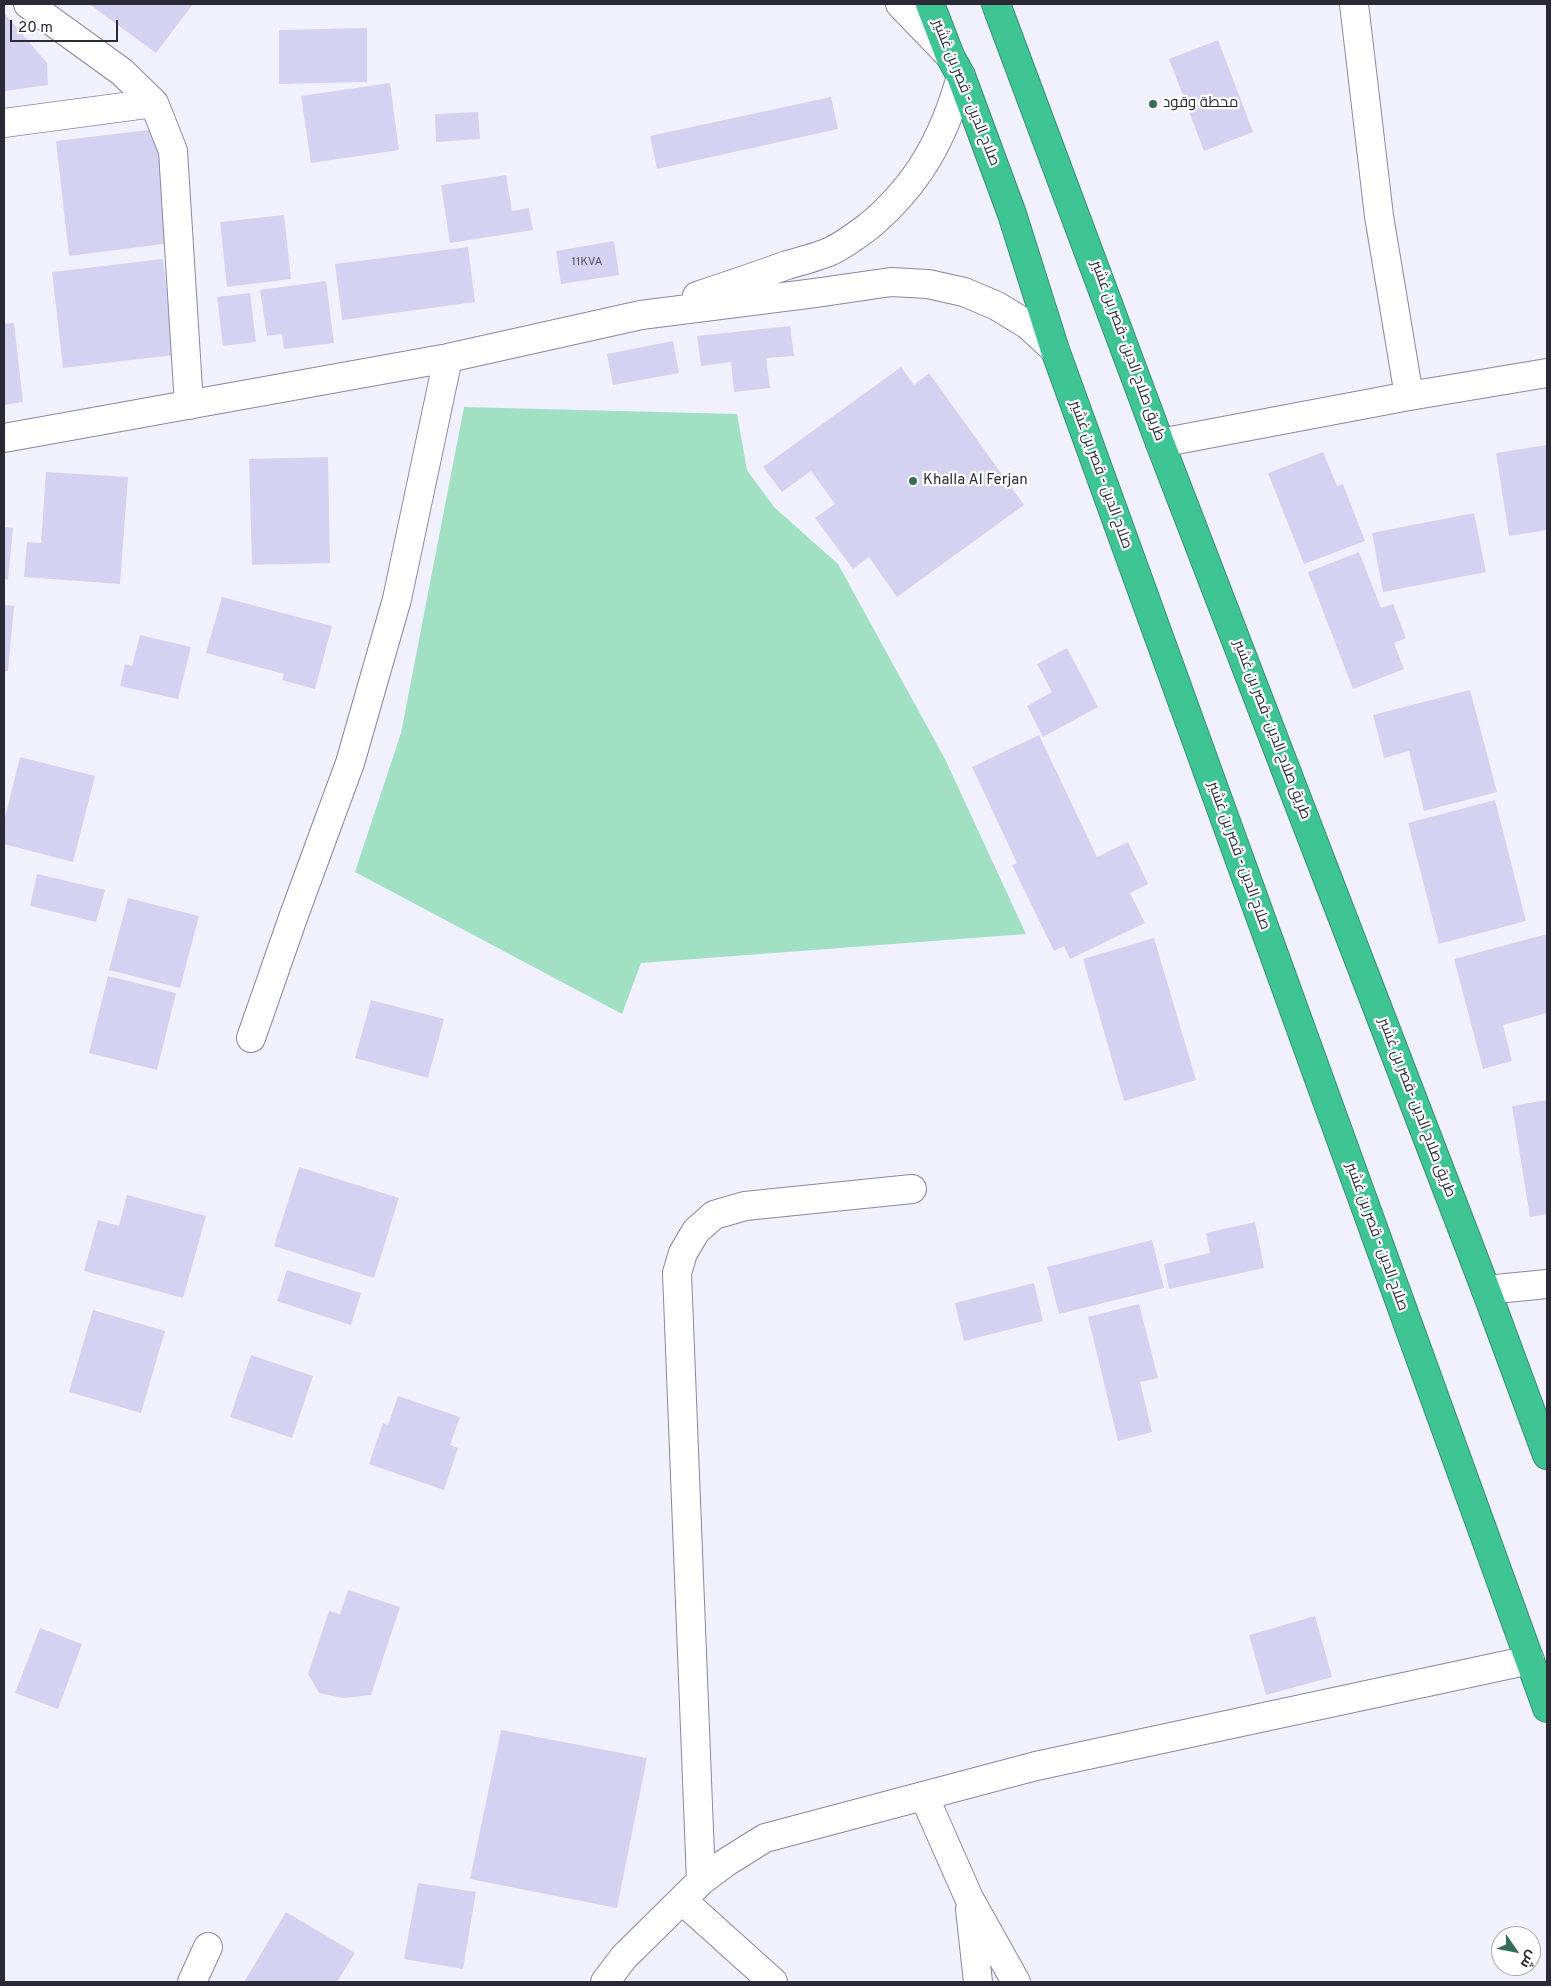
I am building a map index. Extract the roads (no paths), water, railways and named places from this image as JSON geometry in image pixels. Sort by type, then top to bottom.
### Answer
[{"type":"highway","name":"صلاح الدين - قصر بن غشير","points":[[930,4],[1012,214],[1055,350],[1547,1708]]},
{"type":"highway","name":"طريق صلاح الدين -قصر بن غشير","points":[[996,4],[1160,443],[1486,1290],[1547,1455]]},
{"type":"street","points":[[28,4],[122,72],[154,103],[173,151],[189,406]]},
{"type":"street","points":[[641,315],[832,250],[859,233],[884,213],[906,190],[924,164],[943,129],[952,107],[955,66],[900,4]]},
{"type":"street","points":[[1354,4],[1380,216],[1409,396]]},
{"type":"street","points":[[4,123],[154,103]]},
{"type":"street","points":[[4,438],[448,358],[641,315],[891,282],[928,284],[964,292],[998,306],[1028,325],[1055,350]]},
{"type":"street","points":[[251,1038],[350,763],[397,599],[448,358]]},
{"type":"street","points":[[1160,443],[1409,396],[1547,373]]},
{"type":"street","points":[[773,1982],[692,1891],[677,1273],[683,1252],[696,1231],[714,1215],[745,1206],[912,1189]]},
{"type":"street","points":[[1486,1290],[1547,1284]]},
{"type":"street","points":[[604,1982],[624,1957],[692,1891],[725,1863],[765,1838],[1036,1766],[1530,1660]]},
{"type":"street","points":[[924,1796],[969,1898],[1016,1982]]},
{"type":"street","points":[[969,1898],[978,1982]]},
{"type":"street","points":[[192,1982],[208,1948]]},
{"type":"place","name":"محطة وقود","points":[[1153,104]]},
{"type":"place","name":"Khalla Al Ferjan","points":[[913,481]]}]
